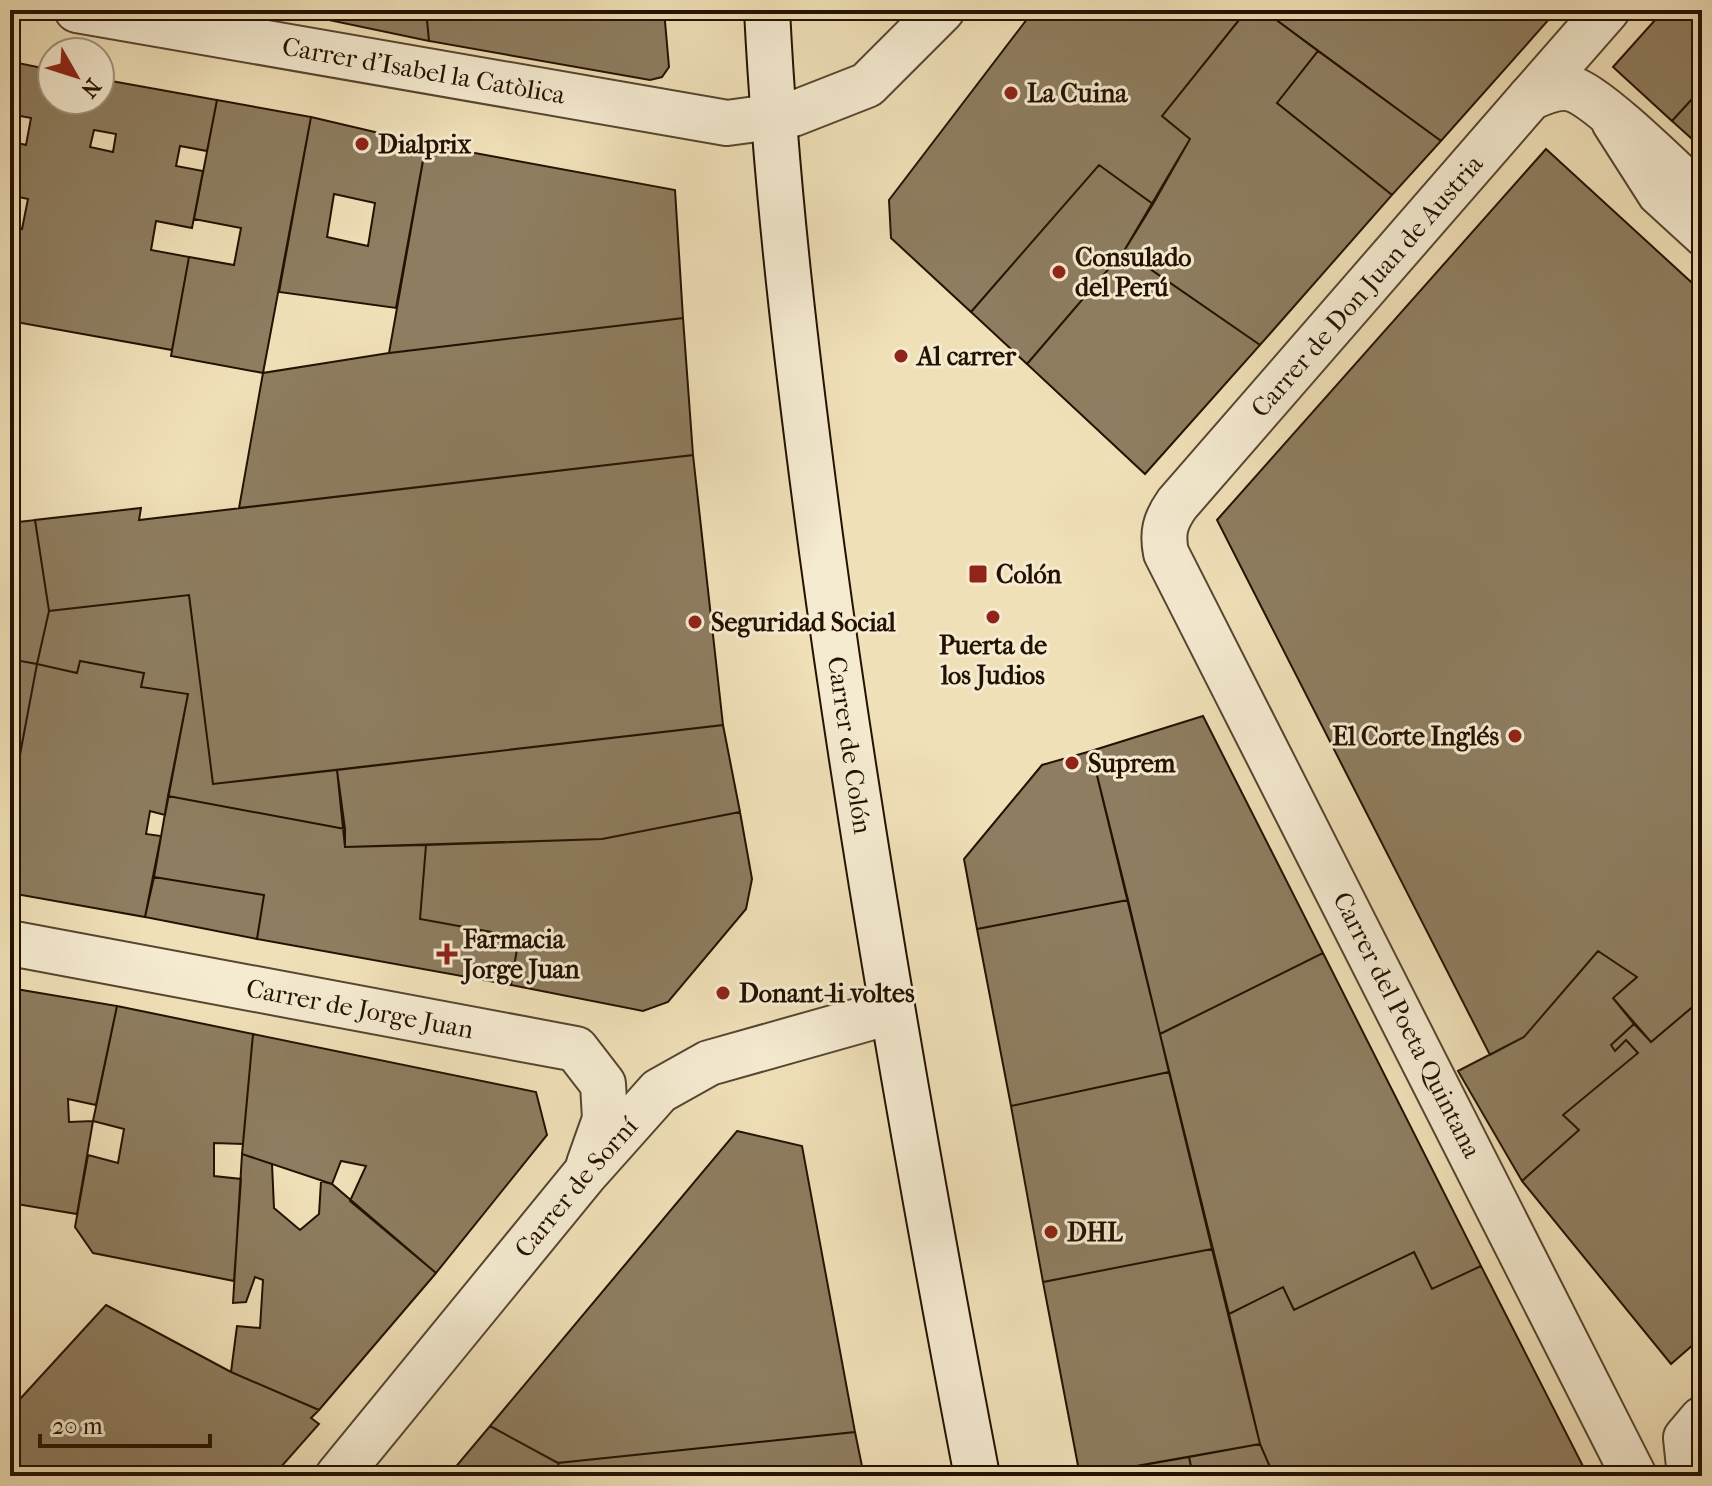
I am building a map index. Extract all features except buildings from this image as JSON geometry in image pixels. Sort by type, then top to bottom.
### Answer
[{"type":"street","name":"Carrer d'Isabel la Catòlica","points":[[77,10],[727,123],[793,114],[867,85],[942,10]]},
{"type":"street","name":"Carrer de Colón","points":[[767,10],[773,118],[805,422],[854,784],[890,1012],[977,1476]]},
{"type":"street","name":"Carrer de Don Juan de Austria","points":[[1177,575],[1163,541],[1167,519],[1177,504],[1607,10]]},
{"type":"street","points":[[1530,98],[1548,89],[1572,88],[1596,103],[1702,198]]},
{"type":"street","name":"Carrer del Poeta Quintana","points":[[1177,575],[1634,1476]]},
{"type":"street","name":"Carrer de Jorge Juan","points":[[10,943],[576,1049],[603,1084],[605,1119],[585,1174]]},
{"type":"street","name":"Carrer de Sorní","points":[[338,1476],[585,1174],[659,1091],[709,1063],[890,1012]]},
{"type":"street","points":[[1690,1476],[1686,1438],[1702,1419]]},
{"type":"lane","points":[[1596,103],[1655,197],[1702,240]]},
{"type":"place","name":"La Cuina","points":[[1011,93]]},
{"type":"place","name":"Dialprix","points":[[362,144]]},
{"type":"place","name":"Consulado del Perú","points":[[1059,272]]},
{"type":"place","name":"Al carrer","points":[[901,356]]},
{"type":"place","name":"Colón","points":[[978,574]]},
{"type":"place","name":"Puerta de los Judios","points":[[993,617]]},
{"type":"place","name":"Seguridad Social","points":[[695,622]]},
{"type":"place","name":"El Corte Inglés","points":[[1515,736]]},
{"type":"place","name":"Suprem","points":[[1072,763]]},
{"type":"place","name":"Farmacia Jorge Juan","points":[[447,954]]},
{"type":"place","name":"Donant-li voltes","points":[[723,993]]},
{"type":"place","name":"DHL","points":[[1051,1232]]}]
